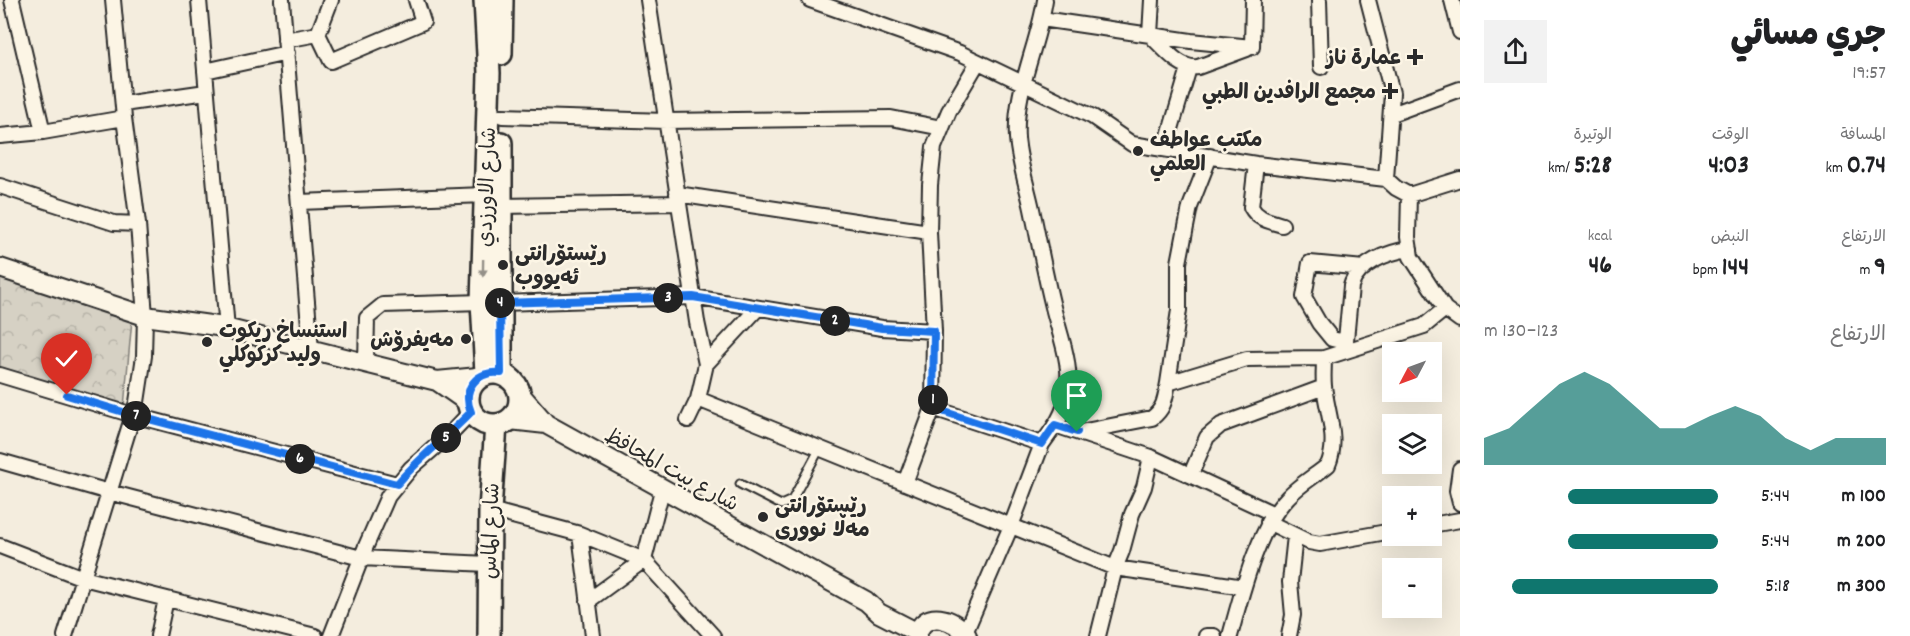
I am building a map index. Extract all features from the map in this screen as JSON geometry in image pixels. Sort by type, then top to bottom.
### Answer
[{"type":"main road","name":"شارع الاورزدي","points":[[492,201],[502,116],[498,1]]},
{"type":"main road","name":"شارع الاورزدي","points":[[488,375],[492,201],[489,73],[498,1]]},
{"type":"main road","points":[[0,268],[145,316],[228,329],[437,381],[488,375],[513,381],[520,394],[518,408],[503,423],[484,423],[469,407],[437,381]]},
{"type":"main road","points":[[469,407],[471,386],[488,375]]},
{"type":"main road","name":"شارع بيت المحافظ","points":[[520,394],[546,424],[871,604],[882,604],[918,632],[934,618],[956,624],[966,635]]},
{"type":"main road","name":"شارع بيت المحافظ","points":[[503,423],[546,424]]},
{"type":"main road","name":"شارع الماس","points":[[489,636],[490,510],[503,423]]},
{"type":"street","points":[[12,0],[43,132]]},
{"type":"street","points":[[65,636],[137,402],[144,356],[145,316],[138,224],[112,0]]},
{"type":"street","points":[[199,0],[228,329]]},
{"type":"street","points":[[282,0],[311,350]]},
{"type":"street","points":[[331,0],[318,34],[331,61],[423,22],[416,0]]},
{"type":"street","points":[[648,0],[677,198],[706,364],[698,399],[688,420]]},
{"type":"street","points":[[810,0],[960,53],[1093,117],[1132,144],[1257,164],[1386,179],[1409,195],[1460,179]]},
{"type":"street","points":[[966,635],[1042,444],[1062,415],[1068,395],[1065,350],[1052,305],[1017,140],[1023,85],[1042,19],[1045,0]]},
{"type":"street","points":[[1150,35],[1152,0]]},
{"type":"street","points":[[1252,47],[1253,0]]},
{"type":"street","points":[[1319,0],[1321,67]]},
{"type":"street","points":[[1452,0],[1460,32]]},
{"type":"street","points":[[1373,1],[1392,93],[1386,179]]},
{"type":"street","points":[[1042,19],[1191,41],[1252,47]]},
{"type":"street","points":[[205,71],[286,47],[318,34]]},
{"type":"street","points":[[1150,35],[1190,68],[1252,47]]},
{"type":"street","points":[[905,483],[933,408],[934,331],[929,232],[934,147],[949,111],[978,62]]},
{"type":"street","points":[[1165,149],[1190,68]]},
{"type":"street","points":[[1392,114],[1460,89]]},
{"type":"street","points":[[0,136],[43,132],[206,92]]},
{"type":"street","points":[[502,116],[666,121],[891,118],[942,128]]},
{"type":"street","points":[[1077,432],[1152,418],[1164,405],[1179,310],[1179,262],[1190,207],[1210,156]]},
{"type":"street","points":[[1257,164],[1251,207],[1254,213],[1262,219],[1282,225]]},
{"type":"street","points":[[0,186],[114,223],[138,224]]},
{"type":"street","points":[[1409,195],[1411,256],[1445,309],[1460,320]]},
{"type":"street","points":[[299,202],[677,198],[929,232]]},
{"type":"street","points":[[1345,347],[1352,282],[1364,268],[1387,254],[1410,249]]},
{"type":"street","points":[[1345,347],[1332,339],[1319,323],[1304,297],[1310,263],[1364,268]]},
{"type":"street","points":[[366,363],[367,318],[383,305],[693,297],[882,328],[934,331]]},
{"type":"street","points":[[706,364],[759,308]]},
{"type":"street","points":[[1167,383],[1247,359],[1324,358],[1345,347],[1424,326],[1445,309]]},
{"type":"street","points":[[1230,636],[1244,587],[1271,518],[1288,497],[1328,465],[1331,459],[1334,440],[1324,387],[1324,358]]},
{"type":"street","points":[[0,375],[133,415],[397,484]]},
{"type":"street","points":[[1191,474],[1207,437],[1221,425],[1324,387]]},
{"type":"street","points":[[698,399],[1115,568],[1244,587]]},
{"type":"street","points":[[331,636],[388,496],[411,468],[450,435],[469,407]]},
{"type":"street","points":[[933,408],[1042,444]]},
{"type":"street","points":[[1055,425],[1151,457],[1191,474],[1271,518],[1295,536],[1309,542],[1320,544],[1382,533]]},
{"type":"street","points":[[1098,636],[1115,568],[1151,457]]},
{"type":"street","points":[[0,461],[361,558],[488,564]]},
{"type":"street","points":[[1460,469],[1457,491],[1460,502]]},
{"type":"street","points":[[588,601],[644,560],[662,490]]},
{"type":"street","points":[[490,510],[580,534],[644,560],[713,636]]},
{"type":"street","points":[[1442,523],[1460,520]]},
{"type":"street","points":[[580,534],[593,636]]},
{"type":"street","points":[[1289,636],[1293,615],[1290,582],[1295,536]]},
{"type":"street","points":[[0,546],[83,578],[315,636]]},
{"type":"street","points":[[158,636],[166,599]]},
{"type":"street","points":[[1206,636],[1214,636]]},
{"type":"lane","points":[[740,484],[782,505],[787,504],[792,501],[820,448]]},
{"type":"green space","points":[[0,276],[132,319],[124,407],[0,367]]},
{"type":"place","name":"عمارة ناز","points":[[1415,57]]},
{"type":"place","name":"مجمع الرافدين الطبي","points":[[1390,91]]},
{"type":"place","name":"مكتب عواطف العلمي","points":[[1138,151]]},
{"type":"place","name":"رێستۆرانتی ئەیووب","points":[[503,265]]},
{"type":"place","name":"مەیفرۆش","points":[[466,339]]},
{"type":"place","name":"استنساخ ريكوت وليد كركوكلي","points":[[207,342]]},
{"type":"place","name":"رێستۆرانتی مەڵا نووری","points":[[763,517]]},
{"type":"route","points":[[67,395],[133,415],[397,484],[411,468],[450,435],[471,412],[467,396],[474,381],[486,373],[501,373],[500,303],[693,297],[882,328],[934,331],[933,408],[1042,444],[1055,425],[1077,432]]}]
